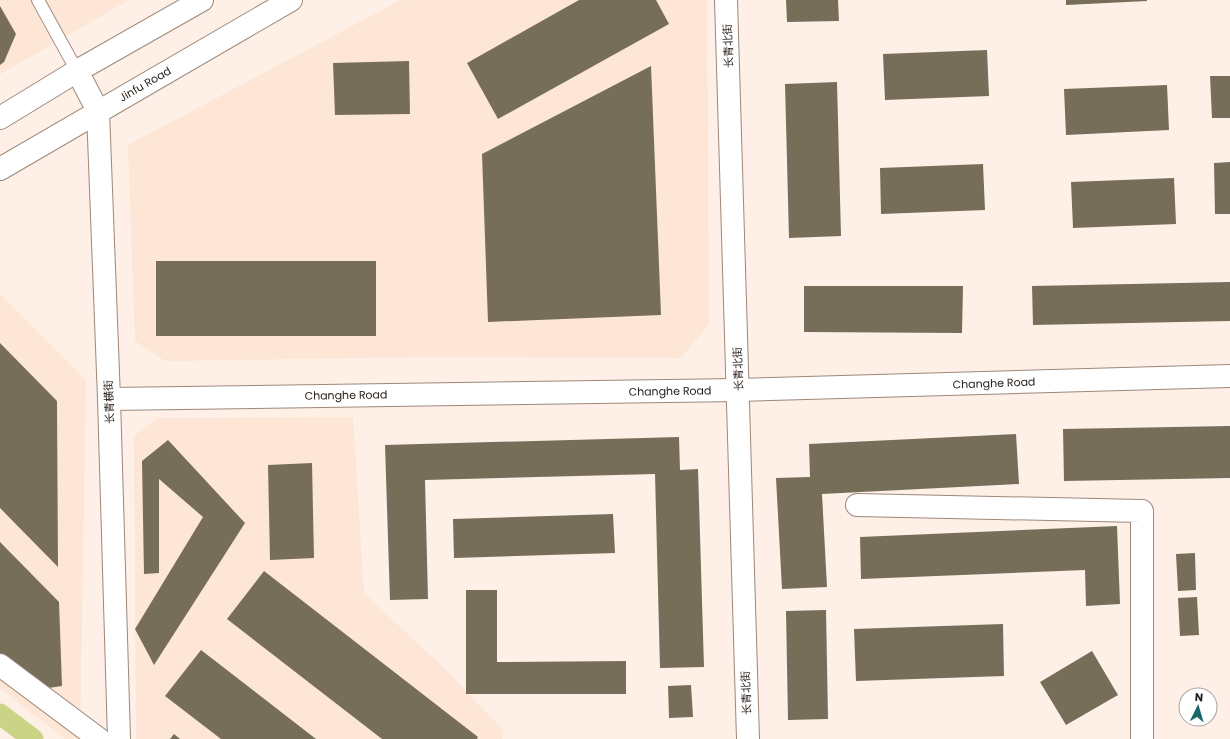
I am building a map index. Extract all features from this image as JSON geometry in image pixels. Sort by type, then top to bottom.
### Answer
[{"type":"street","points":[[0,118],[77,71],[202,0]]},
{"type":"street","name":"Jinfu Road","points":[[0,169],[291,0]]},
{"type":"street","name":"长青北街","points":[[726,0],[748,739]]},
{"type":"street","name":"长青横街","points":[[77,71],[98,111],[109,399],[119,739]]},
{"type":"street","name":"Changhe Road","points":[[109,399],[738,390],[1230,376]]},
{"type":"street","points":[[857,505],[1142,511],[1142,739]]},
{"type":"street","points":[[0,665],[99,739]]},
{"type":"lane","points":[[38,0],[77,71]]},
{"type":"shaded area","points":[[0,0],[129,0],[0,74]]},
{"type":"shaded area","points":[[401,0],[707,0],[709,324],[681,358],[431,357],[165,361],[135,341],[128,145]]},
{"type":"shaded area","points":[[0,294],[86,380],[80,739],[65,739],[0,688]]},
{"type":"shaded area","points":[[353,417],[364,593],[443,667],[504,731],[502,739],[136,739],[134,436],[158,418]]},
{"type":"building","points":[[579,0],[656,0],[669,24],[498,119],[467,63]]},
{"type":"building","points":[[786,0],[838,0],[839,21],[787,22]]},
{"type":"building","points":[[1066,0],[1147,0],[1147,1],[1066,5]]},
{"type":"building","points":[[0,6],[16,34],[4,62],[0,65]]},
{"type":"building","points":[[987,50],[989,96],[885,100],[883,54]]},
{"type":"building","points":[[409,61],[410,114],[335,115],[333,63]]},
{"type":"building","points":[[651,66],[661,315],[488,322],[482,154]]},
{"type":"building","points":[[1210,76],[1230,76],[1230,118],[1212,118]]},
{"type":"building","points":[[837,82],[841,236],[789,238],[785,84]]},
{"type":"building","points":[[1167,85],[1169,130],[1066,135],[1064,89]]},
{"type":"building","points":[[1230,162],[1230,214],[1215,214],[1214,163]]},
{"type":"building","points":[[983,164],[985,210],[881,214],[880,168]]},
{"type":"building","points":[[1174,178],[1176,224],[1073,228],[1071,182]]},
{"type":"building","points":[[156,261],[376,261],[376,336],[156,336]]},
{"type":"building","points":[[1230,282],[1230,321],[1033,325],[1032,286]]},
{"type":"building","points":[[804,286],[963,286],[962,333],[804,332]]},
{"type":"building","points":[[0,343],[57,401],[58,567],[0,508]]},
{"type":"building","points":[[1230,426],[1230,478],[1064,481],[1063,429]]},
{"type":"building","points":[[1016,434],[1019,484],[822,494],[827,587],[782,589],[776,478],[810,477],[809,444]]},
{"type":"building","points":[[679,437],[680,470],[698,469],[704,667],[660,668],[655,474],[425,480],[428,599],[390,600],[385,445]]},
{"type":"building","points":[[168,440],[245,523],[154,665],[135,629],[203,517],[159,479],[159,573],[144,574],[142,461]]},
{"type":"building","points":[[312,463],[314,558],[270,560],[268,465]]},
{"type":"building","points":[[613,514],[615,553],[454,558],[453,519]]},
{"type":"building","points":[[1117,526],[1120,604],[1086,606],[1085,570],[861,579],[860,537]]},
{"type":"building","points":[[0,542],[59,602],[62,686],[35,690],[0,664]]},
{"type":"building","points":[[1195,553],[1196,590],[1178,591],[1176,554]]},
{"type":"building","points":[[264,571],[478,737],[477,739],[382,739],[227,619]]},
{"type":"building","points":[[466,590],[497,590],[497,662],[626,661],[626,694],[466,694]]},
{"type":"building","points":[[1197,597],[1199,635],[1180,636],[1178,598]]},
{"type":"building","points":[[826,610],[828,719],[788,720],[786,611]]},
{"type":"building","points":[[1003,624],[1004,676],[856,681],[854,629]]},
{"type":"building","points":[[201,650],[316,739],[221,739],[165,696]]},
{"type":"building","points":[[1092,651],[1118,695],[1066,725],[1040,682]]},
{"type":"building","points":[[691,685],[693,717],[669,718],[668,686]]},
{"type":"building","points":[[174,734],[180,739],[170,739]]},
{"type":"waterway","points":[[0,714],[33,739]]}]
